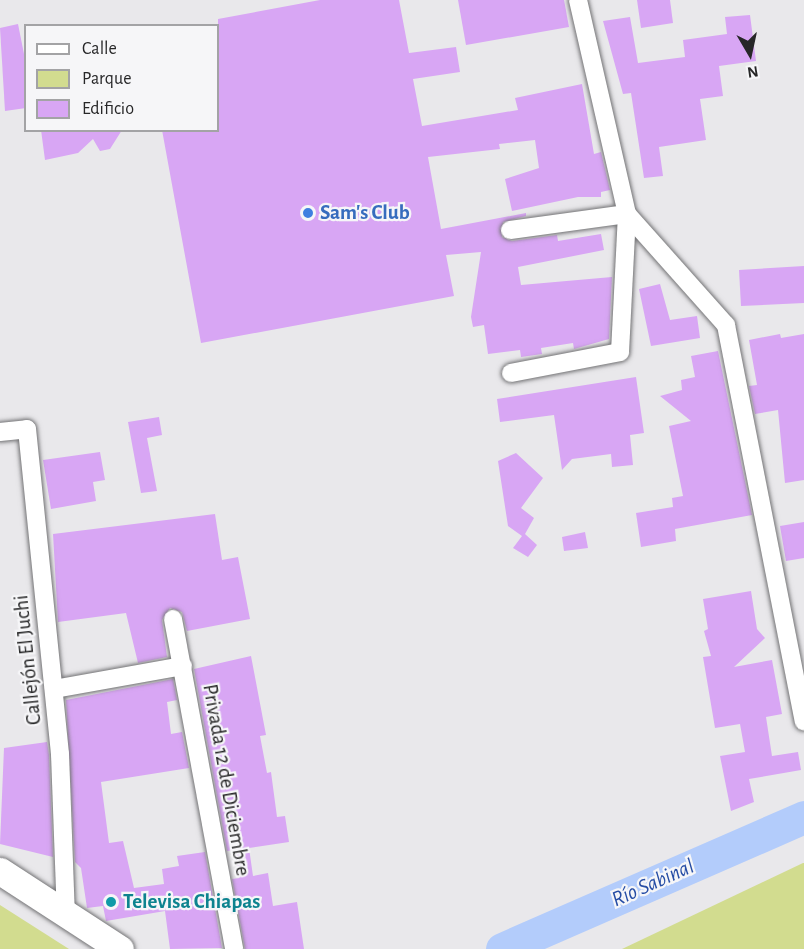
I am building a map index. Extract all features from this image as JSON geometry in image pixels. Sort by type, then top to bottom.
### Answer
[{"type":"main road","points":[[0,871],[120,949]]},
{"type":"main road","points":[[0,890],[91,949]]},
{"type":"street","points":[[511,373],[620,352],[627,214],[578,0]]},
{"type":"street","points":[[510,230],[627,214]]},
{"type":"street","points":[[627,214],[726,325],[804,721]]},
{"type":"street","name":"Callejón El Juchi","points":[[0,432],[27,429],[54,689],[66,914]]},
{"type":"street","name":"Privada 12 de Diciembre","points":[[173,619],[234,949]]},
{"type":"street","points":[[54,689],[183,666]]},
{"type":"green space","points":[[803,863],[804,949],[622,949]]},
{"type":"green space","points":[[0,905],[69,949],[0,949]]},
{"type":"building","name":"Sam's Club","points":[[320,0],[399,0],[409,53],[456,47],[460,72],[413,79],[422,126],[518,110],[515,98],[582,84],[594,154],[601,152],[610,190],[601,192],[601,197],[578,197],[512,211],[505,179],[539,168],[535,140],[499,144],[500,149],[428,157],[441,229],[526,213],[526,216],[503,222],[502,237],[512,241],[557,235],[558,241],[601,234],[604,250],[518,267],[521,285],[612,277],[609,339],[574,349],[573,343],[541,348],[542,354],[521,357],[520,350],[488,354],[484,325],[473,327],[471,317],[481,252],[446,255],[454,296],[201,343],[162,132],[219,132],[218,19]]},
{"type":"building","points":[[458,0],[564,0],[569,27],[466,45]]},
{"type":"building","points":[[637,0],[670,0],[673,23],[641,28]]},
{"type":"building","points":[[750,15],[756,61],[719,66],[723,96],[700,99],[706,140],[659,147],[663,176],[644,178],[631,93],[623,94],[603,21],[630,17],[638,63],[685,57],[683,40],[727,34],[725,17]]},
{"type":"building","points":[[18,24],[24,54],[24,108],[5,111],[0,28]]},
{"type":"building","points":[[41,132],[121,132],[110,149],[100,151],[93,139],[78,153],[45,160]]},
{"type":"building","points":[[804,266],[804,303],[741,306],[739,270]]},
{"type":"building","points":[[660,284],[670,320],[697,316],[700,338],[651,346],[639,289]]},
{"type":"building","points":[[780,334],[781,338],[804,334],[804,480],[785,483],[778,410],[755,414],[749,386],[757,385],[749,340]]},
{"type":"building","points":[[718,351],[752,515],[675,529],[676,541],[641,547],[636,513],[673,507],[672,498],[683,496],[669,426],[691,421],[660,396],[682,390],[681,380],[695,377],[691,356]]},
{"type":"building","points":[[636,377],[644,433],[630,435],[633,465],[612,467],[611,454],[572,459],[562,470],[554,415],[500,422],[497,399]]},
{"type":"building","points":[[159,417],[162,435],[147,438],[157,491],[141,493],[128,422]]},
{"type":"building","points":[[100,452],[105,480],[93,482],[96,501],[51,509],[43,460]]},
{"type":"building","points":[[516,453],[543,478],[521,508],[534,518],[525,534],[537,545],[528,557],[513,548],[522,536],[508,526],[498,461]]},
{"type":"building","points":[[215,514],[222,560],[238,557],[250,619],[187,631],[182,612],[170,608],[162,620],[167,657],[138,663],[126,613],[58,622],[53,534]]},
{"type":"building","points":[[804,522],[804,558],[786,561],[780,526]]},
{"type":"building","points":[[585,532],[588,548],[564,551],[562,537]]},
{"type":"building","points":[[751,591],[757,629],[765,638],[734,667],[772,660],[782,714],[766,717],[772,756],[798,752],[801,770],[749,779],[754,802],[731,811],[720,756],[745,752],[740,724],[715,728],[703,657],[711,656],[704,631],[708,629],[703,599]]},
{"type":"building","points":[[251,656],[266,735],[260,736],[267,773],[271,772],[277,817],[285,816],[289,842],[249,848],[253,876],[268,873],[273,906],[297,902],[304,949],[245,949],[232,879],[239,878],[235,850],[227,851],[194,669]]},
{"type":"building","points":[[173,679],[177,700],[167,702],[171,734],[182,732],[189,768],[101,782],[109,843],[123,841],[134,888],[164,884],[162,869],[179,866],[177,856],[205,852],[222,948],[170,949],[165,911],[106,921],[103,906],[87,908],[81,868],[75,862],[66,700]]},
{"type":"building","points":[[47,742],[53,857],[0,844],[4,748]]},
{"type":"waterway","name":"Río Sabinal","points":[[502,949],[804,817]]},
{"type":"place","name":"Sam's Club","points":[[308,213]]},
{"type":"place","name":"Televisa Chiapas","points":[[111,902]]}]
